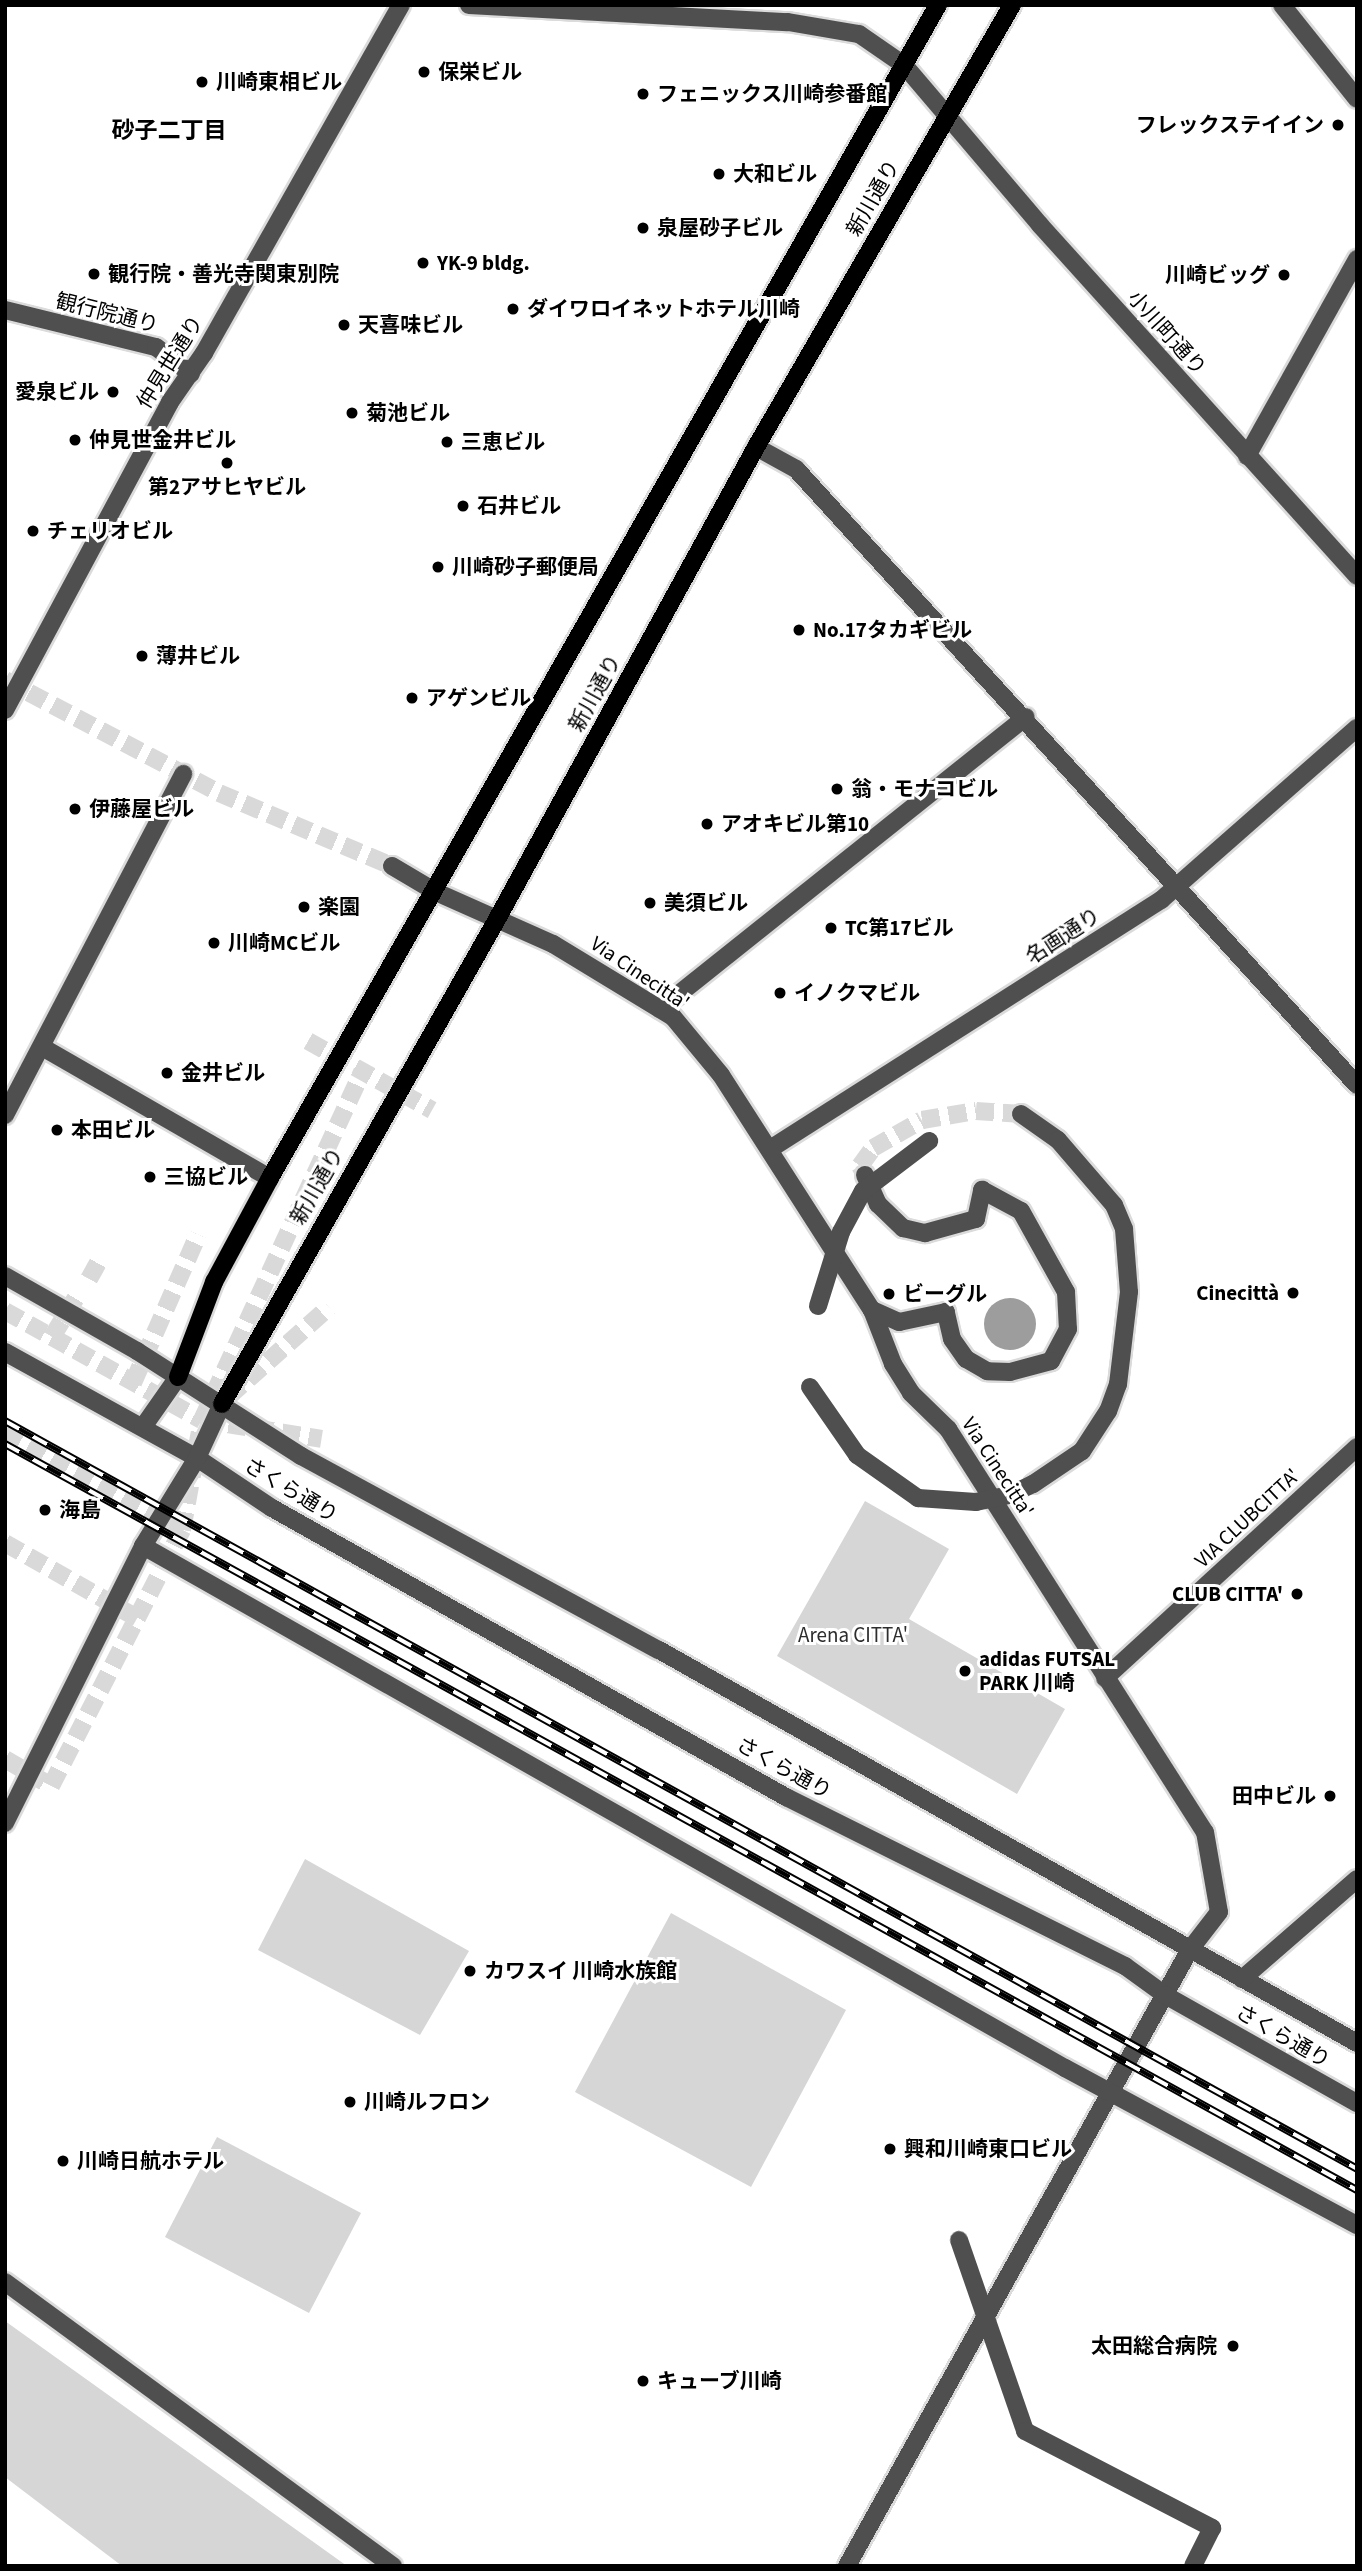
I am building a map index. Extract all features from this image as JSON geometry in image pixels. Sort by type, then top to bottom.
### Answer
[{"type":"main road","name":"新川通り","points":[[178,1377],[214,1282],[270,1178],[436,892],[938,5]]},
{"type":"main road","name":"新川通り","points":[[222,1404],[496,921],[757,447],[1012,5]]},
{"type":"street","name":"仲見世通り","points":[[5,710],[170,402],[191,374],[401,5]]},
{"type":"street","name":"小川町通り","points":[[469,5],[788,22],[859,34],[904,65],[950,116],[988,165],[1357,576]]},
{"type":"street","points":[[1282,5],[1357,99]]},
{"type":"street","points":[[1247,456],[1357,259]]},
{"type":"street","name":"観行院通り","points":[[5,310],[156,347],[191,374]]},
{"type":"street","points":[[757,447],[796,469],[1026,718],[1357,1085]]},
{"type":"street","points":[[660,1009],[1026,718]]},
{"type":"street","name":"名画通り","points":[[770,1149],[1178,887],[1357,728]]},
{"type":"street","points":[[5,1115],[183,774]]},
{"type":"street","name":"Via Cinecitta'","points":[[391,866],[436,892],[496,921],[553,944],[673,1017],[721,1074],[770,1149],[872,1310],[893,1364],[911,1393],[948,1429],[1205,1832],[1219,1912],[1189,1951],[1114,2093],[847,2566]]},
{"type":"street","points":[[42,1047],[270,1178]]},
{"type":"street","points":[[810,1387],[857,1455],[918,1498],[976,1502],[1010,1495],[1033,1484],[1082,1451],[1108,1411],[1118,1384],[1129,1292],[1124,1229],[1114,1205],[1058,1140],[1021,1114]]},
{"type":"street","points":[[818,1306],[841,1232],[863,1191],[929,1141]]},
{"type":"street","points":[[865,1175],[878,1204],[903,1228],[925,1233],[976,1219],[982,1190],[1021,1211],[1066,1292],[1068,1329],[1051,1361],[1010,1372],[987,1371],[966,1359],[953,1339],[946,1312],[899,1322],[872,1310]]},
{"type":"street","name":"さくら通り","points":[[5,1276],[178,1377],[301,1456],[671,1656],[1189,1951],[1357,2043]]},
{"type":"street","name":"さくら通り","points":[[5,1352],[197,1458],[272,1508],[786,1797],[1125,1966],[1165,1995],[1357,2103]]},
{"type":"street","points":[[143,1427],[178,1377]]},
{"type":"street","points":[[5,1823],[143,1546],[197,1458],[222,1404]]},
{"type":"street","name":"VIA CLUBCITTA'","points":[[1105,1678],[1357,1447]]},
{"type":"street","points":[[143,1546],[1114,2093],[1357,2225]]},
{"type":"street","points":[[1242,1979],[1357,1879]]},
{"type":"street","points":[[959,2240],[1025,2431],[1212,2528],[1193,2566]]},
{"type":"street","points":[[5,2282],[393,2566]]},
{"type":"green space","name":"Arena CITTA'","points":[[865,1501],[949,1549],[909,1619],[1065,1709],[1017,1794],[777,1656]]},
{"type":"green space","points":[[305,1859],[469,1951],[420,2035],[258,1950]]},
{"type":"green space","points":[[671,1913],[846,2010],[751,2187],[575,2092]]},
{"type":"green space","points":[[217,2137],[361,2213],[309,2313],[165,2237]]},
{"type":"green space","points":[[5,2321],[347,2566],[122,2566],[5,2477]]},
{"type":"shaded area","points":[[1010,1298],[1020,1300],[1028,1306],[1034,1314],[1034,1334],[1028,1342],[1020,1348],[1010,1350],[1000,1348],[992,1342],[986,1334],[984,1324],[986,1314],[992,1306],[1000,1300]]},
{"type":"tunnel","points":[[5,680],[219,793],[392,866]]},
{"type":"tunnel","points":[[308,1041],[432,1110]]},
{"type":"tunnel","points":[[5,1759],[51,1786],[182,1530],[202,1420],[362,1072]]},
{"type":"tunnel","points":[[865,1175],[860,1166],[873,1148],[922,1120],[976,1111],[1021,1114]]},
{"type":"tunnel","points":[[133,1383],[198,1235]]},
{"type":"tunnel","points":[[89,1279],[99,1261]]},
{"type":"tunnel","points":[[52,1337],[77,1296]]},
{"type":"tunnel","points":[[228,1397],[329,1307]]},
{"type":"tunnel","points":[[5,1311],[202,1420],[322,1439]]},
{"type":"tunnel","points":[[5,1432],[182,1530]]},
{"type":"tunnel","points":[[5,1543],[137,1618]]},
{"type":"railway","points":[[5,1421],[1357,2169]]},
{"type":"railway","points":[[5,1444],[1357,2190]]},
{"type":"place","name":"保栄ビル","points":[[424,72]]},
{"type":"place","name":"川崎東相ビル","points":[[202,82]]},
{"type":"place","name":"フェニックス川崎参番館","points":[[643,94]]},
{"type":"place","name":"フレックステイイン","points":[[1338,125]]},
{"type":"place","name":"大和ビル","points":[[719,174]]},
{"type":"place","name":"泉屋砂子ビル","points":[[643,228]]},
{"type":"place","name":"YK-9 bldg.","points":[[423,263]]},
{"type":"place","name":"観行院・善光寺関東別院","points":[[94,274]]},
{"type":"place","name":"川崎ビッグ","points":[[1284,275]]},
{"type":"place","name":"ダイワロイネットホテル川崎","points":[[513,309]]},
{"type":"place","name":"天喜味ビル","points":[[344,325]]},
{"type":"place","name":"愛泉ビル","points":[[113,392]]},
{"type":"place","name":"菊池ビル","points":[[352,413]]},
{"type":"place","name":"仲見世金井ビル","points":[[75,440]]},
{"type":"place","name":"三恵ビル","points":[[447,442]]},
{"type":"place","name":"第2アサヒヤビル","points":[[227,463]]},
{"type":"place","name":"石井ビル","points":[[463,506]]},
{"type":"place","name":"チェリオビル","points":[[33,531]]},
{"type":"place","name":"川崎砂子郵便局","points":[[438,567]]},
{"type":"place","name":"No.17タカギビル","points":[[799,630]]},
{"type":"place","name":"薄井ビル","points":[[142,656]]},
{"type":"place","name":"アゲンビル","points":[[412,698]]},
{"type":"place","name":"翁・モナコビル","points":[[837,789]]},
{"type":"place","name":"伊藤屋ビル","points":[[75,809]]},
{"type":"place","name":"アオキビル第10","points":[[707,824]]},
{"type":"place","name":"美須ビル","points":[[650,903]]},
{"type":"place","name":"楽園","points":[[304,907]]},
{"type":"place","name":"TC第17ビル","points":[[831,928]]},
{"type":"place","name":"川崎MCビル","points":[[214,943]]},
{"type":"place","name":"イノクマビル","points":[[780,993]]},
{"type":"place","name":"金井ビル","points":[[167,1073]]},
{"type":"place","name":"本田ビル","points":[[57,1130]]},
{"type":"place","name":"三協ビル","points":[[150,1177]]},
{"type":"place","name":"Cinecittà","points":[[1293,1293]]},
{"type":"place","name":"ビーグル","points":[[889,1294]]},
{"type":"place","name":"海島","points":[[45,1510]]},
{"type":"place","name":"CLUB CITTA'","points":[[1297,1594]]},
{"type":"place","name":"adidas FUTSAL PARK 川崎","points":[[965,1671]]},
{"type":"place","name":"田中ビル","points":[[1330,1796]]},
{"type":"place","name":"カワスイ 川崎水族館","points":[[470,1971]]},
{"type":"place","name":"川崎ルフロン","points":[[350,2102]]},
{"type":"place","name":"興和川崎東口ビル","points":[[890,2149]]},
{"type":"place","name":"川崎日航ホテル","points":[[63,2161]]},
{"type":"place","name":"太田総合病院","points":[[1233,2346]]},
{"type":"place","name":"キューブ川崎","points":[[643,2381]]},
{"type":"district","name":"砂子二丁目","points":[[169,131]]}]
